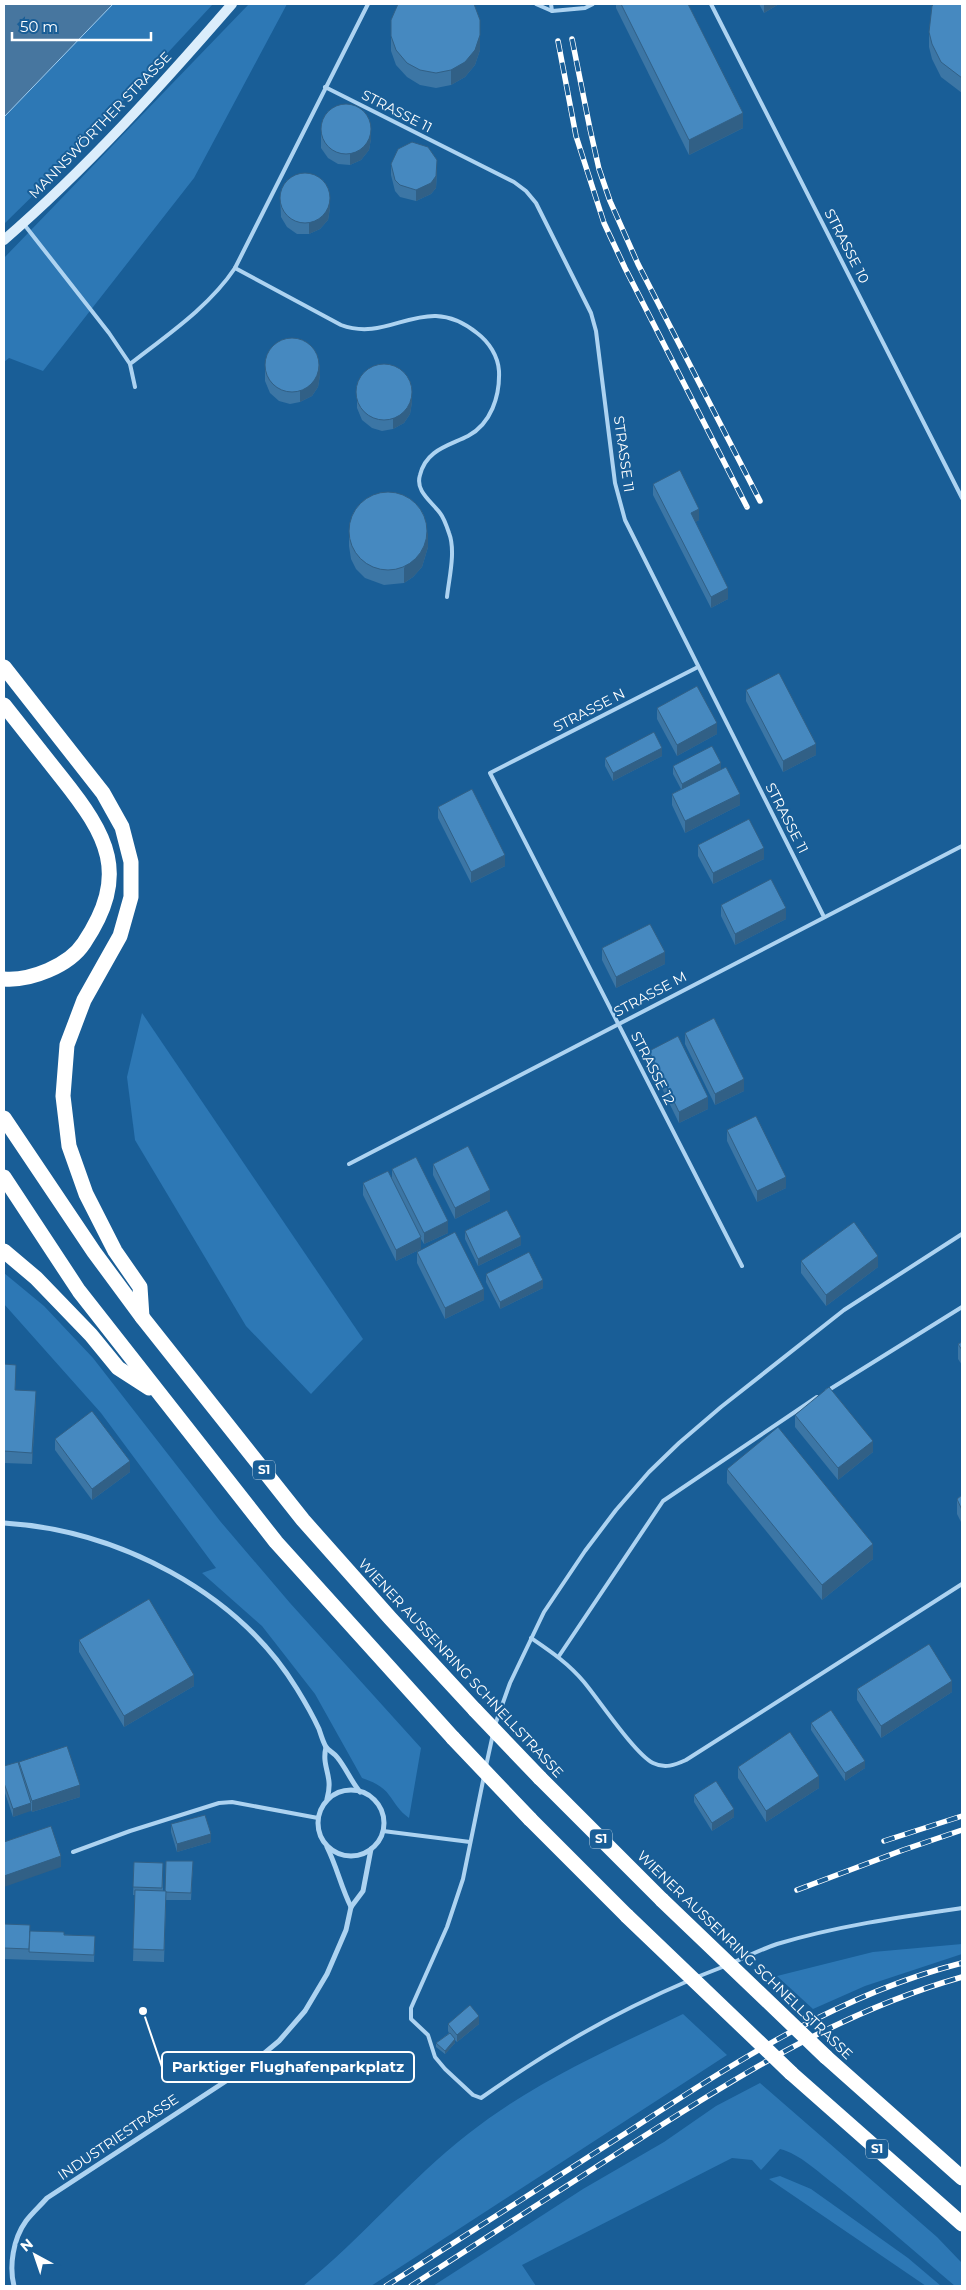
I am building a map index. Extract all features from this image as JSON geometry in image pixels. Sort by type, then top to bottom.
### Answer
[{"type":"highway","points":[[4,667],[103,793],[122,826],[131,862],[131,897],[120,936],[84,1000],[67,1045],[63,1096],[70,1146],[86,1194],[115,1251],[140,1286],[142,1317]]},
{"type":"highway","points":[[4,705],[87,810],[101,836],[109,860],[108,888],[99,921],[81,947],[52,970],[16,980],[4,979]]},
{"type":"highway","name":"WIENER AUSSENRING SCHNELLSTRASSE","points":[[4,1118],[94,1252],[142,1317],[303,1520],[390,1618],[540,1778],[662,1900],[826,2057],[962,2178]]},
{"type":"highway","name":"S1","points":[[4,1177],[78,1291],[276,1542],[378,1655],[530,1819],[627,1916],[791,2073],[962,2224]]},
{"type":"highway","points":[[4,1251],[36,1278],[91,1335],[118,1368],[159,1394]]},
{"type":"main road","name":"MANNSWÖRTHER STRASSE","points":[[4,240],[93,157],[165,81],[232,4]]},
{"type":"street","points":[[4,1523],[63,1531],[122,1549],[180,1578],[239,1620],[275,1658],[297,1689],[326,1747],[337,1757],[351,1781],[360,1792],[374,1800],[379,1807],[384,1823],[383,1831],[371,1849],[362,1854],[352,1856],[342,1855],[326,1845]]},
{"type":"street","points":[[326,1747],[323,1758],[330,1779],[327,1801],[318,1818],[321,1837],[338,1869],[344,1892],[351,1906]]},
{"type":"street","points":[[327,1801],[344,1791],[360,1792]]},
{"type":"street","name":"INDUSTRIESTRASSE","points":[[14,2286],[12,2261],[16,2242],[25,2222],[47,2198],[249,2066],[279,2040],[305,2011],[327,1974],[346,1930],[351,1906],[363,1891],[371,1849]]},
{"type":"lane","points":[[130,364],[194,314],[236,268],[368,4]]},
{"type":"lane","points":[[536,4],[552,11],[585,8],[593,4]]},
{"type":"lane","points":[[550,4],[552,11]]},
{"type":"lane","name":"STRASSE 10","points":[[711,4],[962,498]]},
{"type":"lane","name":"STRASSE 11","points":[[325,87],[514,182],[526,191],[536,203],[591,313],[596,331],[615,484],[625,520],[824,917]]},
{"type":"lane","points":[[23,223],[109,333],[130,364],[135,387]]},
{"type":"lane","points":[[236,268],[341,325],[354,330],[366,330],[428,315],[444,315],[468,326],[483,337],[496,356],[498,391],[491,411],[484,422],[470,435],[434,452],[423,464],[419,476],[419,487],[441,514],[450,536],[451,552],[447,597]]},
{"type":"lane","name":"STRASSE N","points":[[490,773],[698,667]]},
{"type":"lane","name":"STRASSE 12","points":[[490,773],[742,1266]]},
{"type":"lane","name":"STRASSE M","points":[[349,1164],[962,846]]},
{"type":"lane","points":[[962,1234],[844,1310],[679,1443],[649,1472],[616,1510],[580,1559],[544,1612],[530,1638],[494,1726],[463,1879],[447,1927],[411,2008],[411,2019],[428,2036],[435,2057],[445,2069],[478,2098],[594,2026],[662,1992],[776,1945],[900,1917],[962,1908]]},
{"type":"lane","points":[[559,1656],[663,1501],[828,1390],[962,1307]]},
{"type":"lane","points":[[530,1638],[559,1656],[582,1680],[647,1760],[663,1767],[673,1766],[686,1760],[962,1584]]},
{"type":"lane","points":[[73,1852],[130,1831],[219,1803],[232,1802],[318,1818]]},
{"type":"lane","points":[[383,1831],[470,1842]]},
{"type":"shaded area","points":[[4,4],[113,4],[4,117]]},
{"type":"shaded area","points":[[113,4],[213,4],[58,171],[4,224],[4,117]]},
{"type":"shaded area","points":[[249,4],[287,4],[194,178],[43,371],[9,358],[4,362],[4,258]]},
{"type":"shaded area","points":[[142,1013],[363,1339],[311,1394],[246,1326],[135,1140],[127,1077]]},
{"type":"shaded area","points":[[4,1273],[44,1306],[93,1358],[220,1521],[290,1603],[421,1748],[409,1818],[400,1810],[384,1789],[362,1778],[315,1694],[262,1626],[202,1573],[216,1568],[101,1413],[4,1304]]},
{"type":"shaded area","points":[[962,1944],[962,1954],[865,1986],[813,2009],[777,1976],[873,1952]]},
{"type":"shaded area","points":[[683,2014],[727,2055],[371,2286],[303,2286],[345,2249],[446,2152],[493,2116],[518,2099],[572,2068]]},
{"type":"shaded area","points":[[760,2083],[937,2237],[962,2263],[962,2286],[955,2286],[865,2209],[808,2164],[795,2155],[780,2149],[761,2170],[752,2160],[732,2158],[522,2265],[536,2286],[433,2286],[583,2189],[664,2142],[716,2106]]},
{"type":"shaded area","points":[[780,2176],[811,2189],[908,2258],[941,2286],[926,2286],[769,2179]]},
{"type":"building","points":[[398,4],[474,4],[480,20],[480,35],[475,50],[465,62],[451,70],[436,73],[420,70],[407,63],[396,50],[391,36],[391,20]]},
{"type":"building","points":[[621,4],[688,4],[743,113],[689,140]]},
{"type":"building","points":[[934,4],[962,4],[962,78],[941,62],[932,44],[929,32],[932,6]]},
{"type":"building","points":[[346,104],[355,106],[366,115],[371,129],[369,138],[360,149],[346,154],[337,152],[326,143],[321,129],[323,120],[332,109]]},
{"type":"building","points":[[412,142],[428,147],[437,160],[436,176],[431,183],[416,190],[400,185],[395,180],[391,164],[398,149]]},
{"type":"building","points":[[305,173],[314,175],[325,184],[330,198],[328,207],[319,218],[305,223],[296,221],[285,212],[280,198],[282,189],[291,178]]},
{"type":"building","points":[[287,338],[297,338],[307,342],[315,350],[319,365],[315,380],[307,388],[297,392],[287,392],[277,388],[269,380],[265,370],[265,360],[269,350],[277,342]]},
{"type":"building","points":[[384,364],[399,369],[407,377],[412,392],[407,407],[399,415],[384,420],[369,415],[361,407],[356,392],[361,377],[369,369]]},
{"type":"building","points":[[680,470],[699,509],[691,513],[728,588],[711,597],[653,484]]},
{"type":"building","points":[[388,492],[403,495],[416,503],[424,516],[427,531],[424,546],[416,559],[403,567],[388,570],[373,567],[360,559],[352,546],[349,531],[352,516],[360,503],[373,495]]},
{"type":"building","points":[[779,673],[816,744],[783,761],[746,690]]},
{"type":"building","points":[[697,686],[717,723],[677,745],[657,708]]},
{"type":"building","points":[[654,732],[662,748],[613,773],[605,758]]},
{"type":"building","points":[[712,746],[721,763],[682,784],[673,766]]},
{"type":"building","points":[[726,767],[740,794],[685,821],[672,794]]},
{"type":"building","points":[[472,789],[505,855],[471,872],[438,807]]},
{"type":"building","points":[[749,819],[764,848],[713,873],[698,845]]},
{"type":"building","points":[[771,879],[786,908],[735,934],[721,905]]},
{"type":"building","points":[[650,924],[665,952],[616,977],[602,948]]},
{"type":"building","points":[[714,1018],[744,1079],[715,1094],[685,1033]]},
{"type":"building","points":[[678,1036],[708,1097],[679,1112],[649,1051]]},
{"type":"building","points":[[756,1116],[786,1177],[757,1191],[727,1130]]},
{"type":"building","points":[[468,1146],[490,1190],[455,1208],[433,1164]]},
{"type":"building","points":[[416,1157],[448,1221],[424,1233],[392,1169]]},
{"type":"building","points":[[388,1171],[421,1237],[396,1250],[363,1183]]},
{"type":"building","points":[[507,1210],[521,1237],[478,1259],[465,1231]]},
{"type":"building","points":[[854,1222],[878,1256],[826,1295],[801,1261]]},
{"type":"building","points":[[455,1232],[484,1289],[445,1308],[417,1252]]},
{"type":"building","points":[[529,1252],[543,1280],[500,1302],[486,1274]]},
{"type":"building","points":[[962,1342],[962,1350],[958,1344]]},
{"type":"building","points":[[4,1364],[16,1365],[15,1390],[36,1391],[32,1453],[4,1451]]},
{"type":"building","points":[[829,1387],[873,1441],[838,1468],[795,1415]]},
{"type":"building","points":[[92,1411],[130,1461],[92,1489],[55,1439]]},
{"type":"building","points":[[778,1427],[873,1544],[822,1585],[727,1469]]},
{"type":"building","points":[[962,1495],[962,1510],[957,1499]]},
{"type":"building","points":[[149,1599],[194,1675],[124,1716],[79,1640]]},
{"type":"building","points":[[929,1644],[952,1681],[881,1726],[857,1689]]},
{"type":"building","points":[[831,1710],[865,1761],[845,1773],[811,1723]]},
{"type":"building","points":[[790,1732],[819,1776],[766,1811],[738,1767]]},
{"type":"building","points":[[67,1746],[80,1785],[32,1801],[19,1762]]},
{"type":"building","points":[[18,1762],[31,1803],[13,1809],[4,1783],[4,1766]]},
{"type":"building","points":[[716,1781],[734,1809],[712,1823],[694,1795]]},
{"type":"building","points":[[205,1815],[211,1834],[177,1844],[171,1824]]},
{"type":"building","points":[[51,1826],[61,1856],[4,1876],[4,1842]]},
{"type":"building","points":[[166,1861],[193,1861],[191,1893],[165,1892]]},
{"type":"building","points":[[134,1862],[163,1863],[162,1888],[133,1887]]},
{"type":"building","points":[[135,1890],[166,1891],[164,1950],[133,1949]]},
{"type":"building","points":[[4,1924],[30,1925],[29,1949],[4,1948]]},
{"type":"building","points":[[30,1931],[64,1932],[64,1935],[95,1936],[94,1955],[29,1952]]},
{"type":"building","points":[[470,2005],[479,2016],[457,2035],[448,2024]]},
{"type":"building","points":[[450,2033],[455,2039],[445,2051],[436,2043]]},
{"type":"railway","points":[[572,39],[599,169],[610,201],[638,264],[760,501]]},
{"type":"railway","points":[[558,41],[576,136],[604,223],[747,507]]},
{"type":"railway","points":[[884,1841],[962,1816]]},
{"type":"railway","points":[[797,1890],[962,1830]]},
{"type":"railway","points":[[386,2286],[708,2080],[789,2033],[873,1993],[917,1976],[962,1963]]},
{"type":"railway","points":[[411,2286],[745,2073],[787,2050],[872,2009],[962,1977]]},
{"type":"place","name":"Parktiger Flughafenparkplatz","points":[[143,2011]]}]
